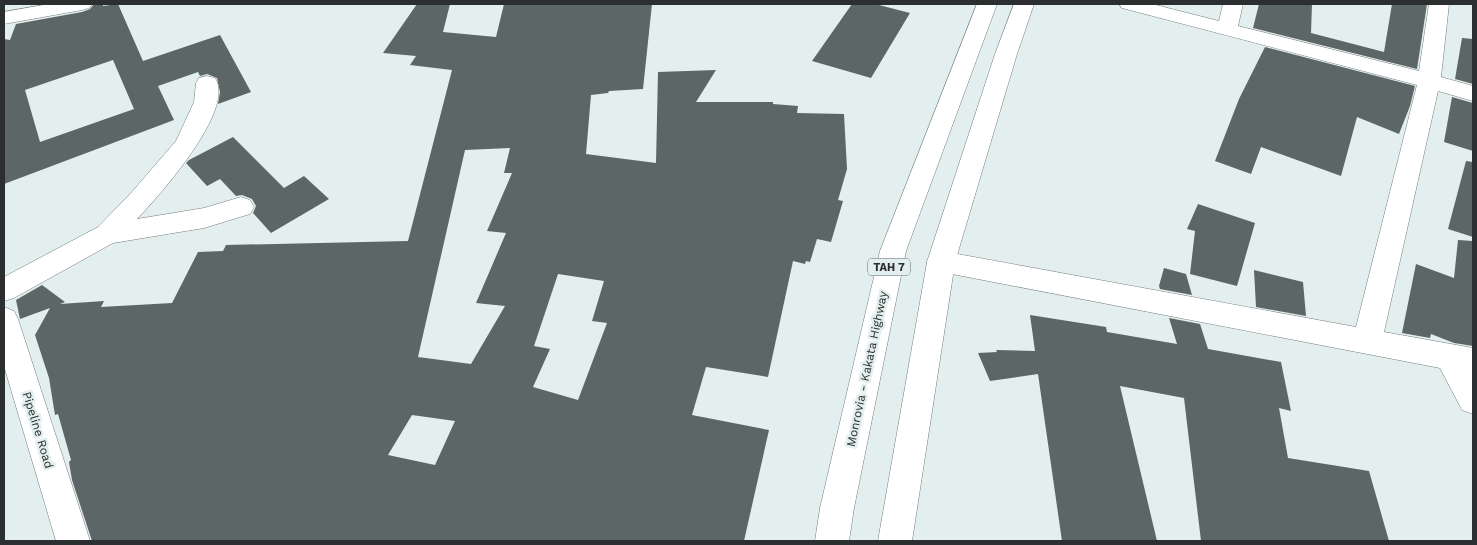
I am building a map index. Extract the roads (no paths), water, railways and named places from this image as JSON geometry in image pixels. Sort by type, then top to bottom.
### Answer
[{"type":"main road","points":[[4,18],[82,4]]},
{"type":"main road","name":"Monrovia - Kakata Highway","points":[[832,541],[837,508],[893,250],[988,4]]},
{"type":"main road","points":[[895,541],[941,262],[1006,54],[1024,4]]},
{"type":"main road","points":[[1129,4],[1473,94]]},
{"type":"main road","points":[[1227,29],[1233,4]]},
{"type":"main road","points":[[1367,342],[1429,81],[1439,4]]},
{"type":"main road","points":[[4,290],[107,234],[140,200],[186,145],[206,102],[207,83]]},
{"type":"main road","points":[[107,234],[204,218],[241,208]]},
{"type":"main road","points":[[941,262],[1462,359],[1473,400]]},
{"type":"main road","name":"Pipeline Road","points":[[4,319],[73,541]]}]
